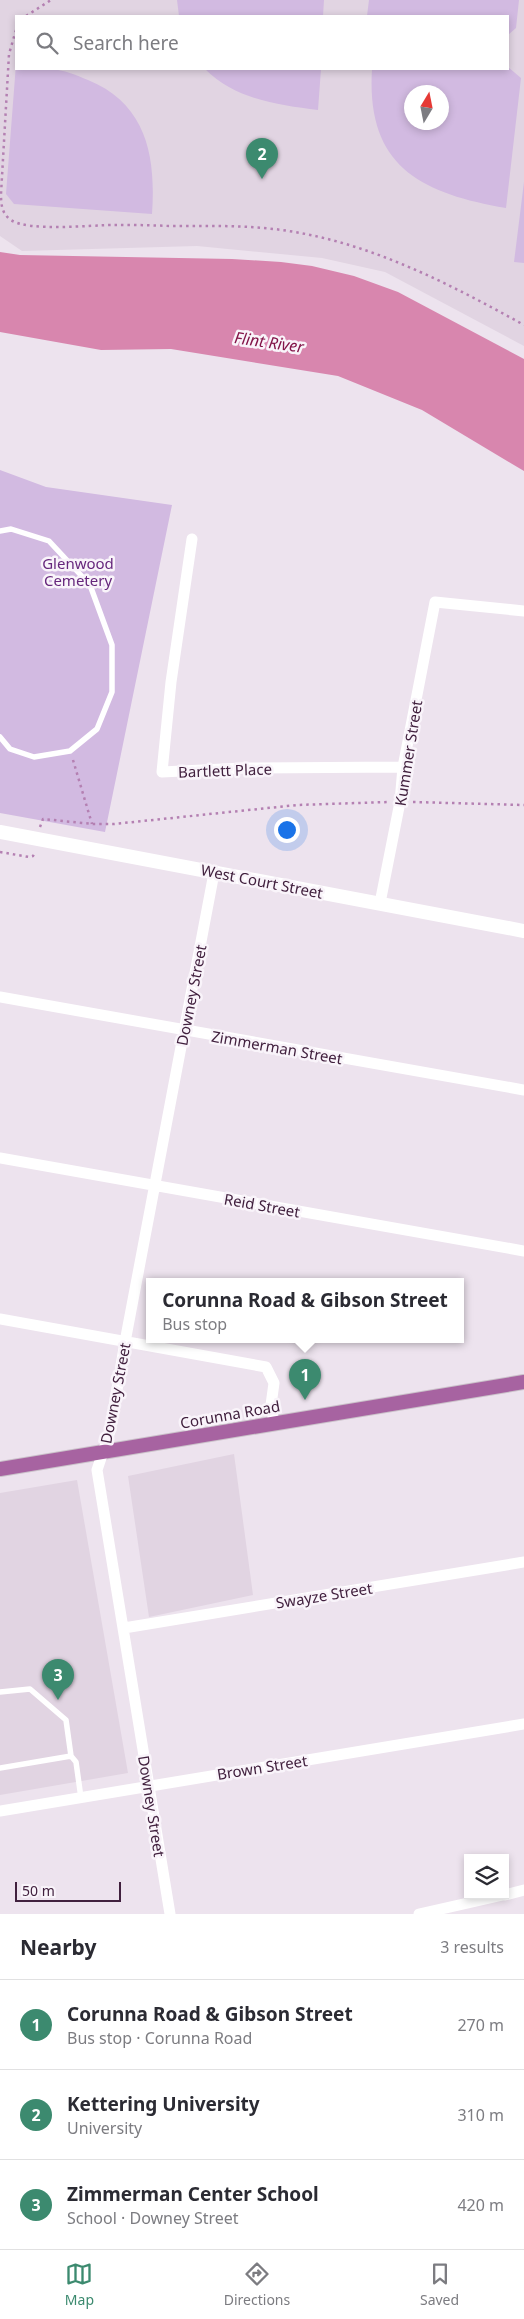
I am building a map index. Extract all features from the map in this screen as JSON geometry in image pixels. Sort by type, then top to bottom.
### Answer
[{"type":"main road","name":"Corunna Road","points":[[0,1469],[524,1382]]},
{"type":"street","name":"Bartlett Place","points":[[192,539],[170,682],[162,772],[243,768],[403,768]]},
{"type":"street","name":"Kummer Street","points":[[380,903],[400,802],[403,768],[435,602],[524,611]]},
{"type":"street","name":"West Court Street","points":[[0,832],[524,931]]},
{"type":"street","name":"Downey Street","points":[[170,1914],[97,1470],[110,1431],[125,1342],[214,873]]},
{"type":"street","name":"Zimmerman Street","points":[[0,997],[524,1090]]},
{"type":"street","name":"Reid Street","points":[[0,1158],[524,1252]]},
{"type":"street","points":[[0,1319],[266,1367],[274,1383],[271,1405],[274,1422]]},
{"type":"street","name":"Swayze Street","points":[[124,1628],[524,1562]]},
{"type":"street","name":"Brown Street","points":[[0,1810],[524,1724]]},
{"type":"street","points":[[509,1894],[524,1890]]},
{"type":"street","points":[[426,1913],[487,1899]]},
{"type":"lane","points":[[0,532],[11,528],[49,541],[90,585],[112,645],[112,692],[97,729],[70,752],[34,757],[10,749],[0,737]]},
{"type":"lane","points":[[0,1692],[30,1689],[66,1720],[71,1756],[76,1762],[81,1798]]},
{"type":"lane","points":[[0,1768],[71,1756]]},
{"type":"path","points":[[28,15],[50,0]]},
{"type":"path","points":[[15,33],[9,54],[1,194],[3,210],[14,222],[35,226],[246,226],[301,234],[358,248],[402,264],[474,297],[524,324]]},
{"type":"path","points":[[70,752],[92,824]]},
{"type":"path","points":[[41,822],[43,819],[92,824],[297,805],[392,802]]},
{"type":"path","points":[[409,802],[524,805]]},
{"type":"path","points":[[0,852],[29,857],[35,853]]},
{"type":"shaded area","points":[[0,0],[524,0],[524,346],[385,272],[322,258],[197,246],[22,251],[0,236]]},
{"type":"shaded area","points":[[234,1454],[253,1595],[149,1617],[128,1476]]},
{"type":"shaded area","points":[[77,1480],[128,1773],[0,1795],[0,1493]]},
{"type":"green space","points":[[177,0],[324,0],[323,15],[179,15]]},
{"type":"green space","points":[[369,0],[519,0],[516,28],[509,34],[509,15],[367,15]]},
{"type":"green space","points":[[509,68],[521,78],[506,208],[448,194],[424,183],[404,169],[389,152],[378,130],[373,102],[372,70],[509,70]]},
{"type":"green space","points":[[16,70],[61,70],[108,90],[123,103],[135,118],[144,135],[152,172],[152,214],[14,204],[6,194]]},
{"type":"green space","points":[[206,70],[321,70],[318,110],[287,106],[257,99],[243,94],[217,79]]},
{"type":"green space","points":[[524,182],[524,263],[514,262]]},
{"type":"green space","name":"Glenwood Cemetery","points":[[0,470],[46,487],[172,505],[105,832],[0,813]]},
{"type":"water","name":"Flint River","points":[[0,252],[20,255],[232,259],[281,262],[312,266],[354,276],[398,292],[524,359],[524,471],[422,410],[338,376],[171,349],[101,350],[0,332]]},
{"type":"place","name":"Kettering University","points":[[262,179]]},
{"type":"place","name":"Corunna Road & Gibson Street","points":[[305,1400]]},
{"type":"place","name":"Zimmerman Center School","points":[[58,1700]]}]
